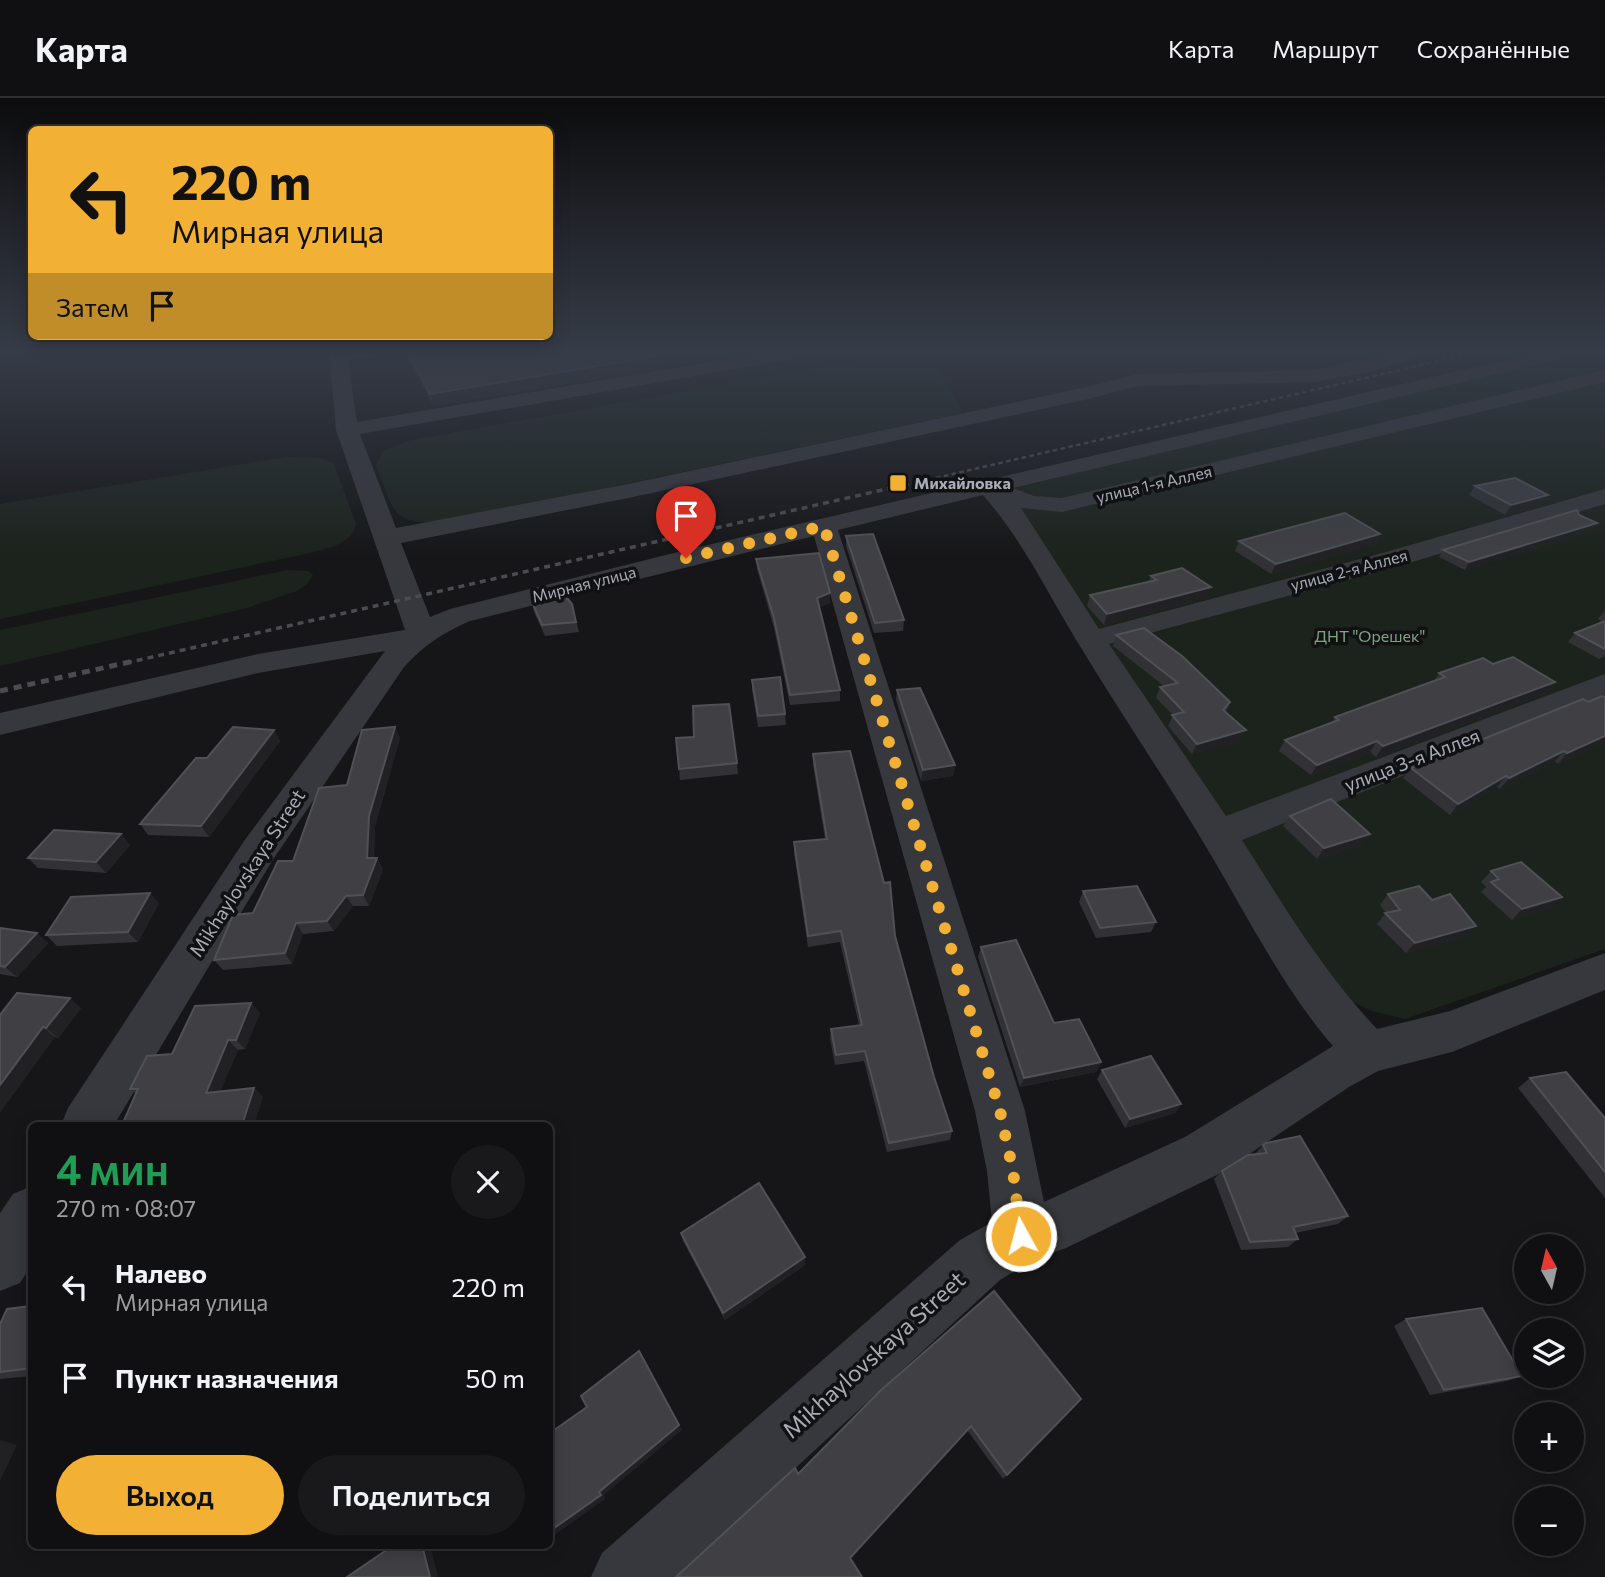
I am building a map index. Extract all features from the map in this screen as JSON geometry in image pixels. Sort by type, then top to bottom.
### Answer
[{"type":"street","points":[[0,724],[301,655],[418,635],[387,538],[346,430],[345,420]]},
{"type":"street","points":[[346,430],[404,420]]},
{"type":"street","points":[[387,538],[628,491],[962,420]]},
{"type":"street","name":"Мирная улица","points":[[418,635],[460,615],[1275,420]]},
{"type":"street","name":"улица 1-я Аллея","points":[[990,488],[1031,503],[1062,505],[1423,420]]},
{"type":"street","points":[[1241,428],[1290,452]]},
{"type":"street","points":[[1202,437],[1250,461]]},
{"type":"street","points":[[990,488],[1015,516],[1091,640],[1218,834],[1301,970],[1327,1007],[1368,1052]]},
{"type":"street","name":"улица 2-я Аллея","points":[[1091,640],[1389,560],[1605,496]]},
{"type":"street","points":[[824,526],[1000,1111],[1013,1171],[1021,1236]]},
{"type":"street","name":"Mikhaylovskaya Street","points":[[88,1122],[258,851],[360,707],[418,635]]},
{"type":"street","name":"улица 3-я Аллея","points":[[1218,834],[1605,684]]},
{"type":"street","name":"Mikhaylovskaya Street","points":[[626,1577],[980,1260],[1021,1236],[1046,1229],[1203,1155],[1332,1070],[1368,1052],[1452,1031],[1605,971]]},
{"type":"street","points":[[0,1264],[28,1219]]},
{"type":"green space","points":[[523,420],[930,420],[443,522],[412,521],[403,517],[391,503],[376,465],[383,451],[411,440]]},
{"type":"green space","name":"ДНТ \"Орешек\"","points":[[1256,420],[1605,420],[1605,949],[1405,1019],[1372,1011],[1339,996],[987,483]]},
{"type":"green space","points":[[287,457],[321,458],[334,464],[356,524],[346,540],[314,552],[0,619],[0,504]]},
{"type":"green space","points":[[288,570],[308,571],[313,575],[308,583],[297,591],[247,608],[0,666],[0,630]]},
{"type":"building","points":[[1515,478],[1548,495],[1511,505],[1475,486]]},
{"type":"building","points":[[1577,510],[1579,515],[1597,523],[1469,562],[1443,550]]},
{"type":"building","points":[[1345,513],[1380,534],[1276,564],[1239,541]]},
{"type":"building","points":[[873,534],[904,620],[875,623],[846,536]]},
{"type":"building","points":[[819,553],[830,593],[817,598],[840,690],[790,695],[774,618],[756,559]]},
{"type":"building","points":[[1182,568],[1211,587],[1107,614],[1090,595],[1157,580],[1151,576]]},
{"type":"building","points":[[562,592],[572,604],[576,622],[542,625],[532,602]]},
{"type":"building","points":[[1605,621],[1605,649],[1575,633]]},
{"type":"building","points":[[1144,628],[1182,656],[1230,702],[1223,710],[1246,730],[1197,744],[1172,715],[1184,712],[1160,687],[1178,683],[1116,635]]},
{"type":"building","points":[[1513,657],[1555,682],[1383,746],[1377,741],[1317,765],[1285,740],[1339,720],[1335,717],[1445,677],[1439,673],[1483,658],[1493,664]]},
{"type":"building","points":[[780,677],[785,714],[758,716],[752,680]]},
{"type":"building","points":[[920,688],[955,765],[923,770],[897,690]]},
{"type":"building","points":[[1605,697],[1605,736],[1567,753],[1564,751],[1509,778],[1506,776],[1458,804],[1411,768],[1583,699],[1588,702]]},
{"type":"building","points":[[729,704],[737,763],[679,769],[676,738],[694,737],[693,706]]},
{"type":"building","points":[[233,727],[274,730],[201,826],[140,824],[196,758],[207,758]]},
{"type":"building","points":[[395,727],[369,816],[367,858],[377,858],[363,895],[346,896],[327,921],[296,923],[285,953],[214,960],[233,915],[253,913],[278,861],[293,861],[319,788],[347,785],[362,730]]},
{"type":"building","points":[[850,751],[884,883],[890,882],[895,936],[934,1077],[952,1131],[889,1143],[865,1051],[836,1055],[831,1029],[862,1025],[841,931],[808,936],[794,842],[827,839],[813,754]]},
{"type":"building","points":[[1331,799],[1370,834],[1324,848],[1290,816]]},
{"type":"building","points":[[54,830],[121,834],[96,862],[28,858]]},
{"type":"building","points":[[1521,862],[1562,897],[1522,909],[1491,882],[1499,879],[1491,871]]},
{"type":"building","points":[[1137,886],[1156,922],[1100,928],[1083,891]]},
{"type":"building","points":[[1419,886],[1432,900],[1450,894],[1476,926],[1415,943],[1385,913],[1400,910],[1388,894]]},
{"type":"building","points":[[150,893],[128,932],[46,935],[71,897]]},
{"type":"building","points":[[0,928],[37,933],[5,967],[0,966]]},
{"type":"building","points":[[1016,940],[1054,1023],[1079,1019],[1101,1062],[1024,1078],[981,947]]},
{"type":"building","points":[[17,993],[70,998],[46,1028],[43,1027],[0,1085],[0,1015]]},
{"type":"building","points":[[251,1003],[236,1040],[228,1040],[206,1093],[254,1088],[243,1122],[123,1122],[138,1089],[130,1089],[147,1056],[172,1054],[195,1006]]},
{"type":"building","points":[[1151,1056],[1181,1104],[1130,1119],[1102,1070]]},
{"type":"building","points":[[1566,1072],[1605,1118],[1605,1172],[1530,1078]]},
{"type":"building","points":[[1300,1136],[1348,1216],[1293,1227],[1298,1239],[1250,1242],[1222,1171],[1248,1155],[1267,1153],[1263,1145],[1266,1143]]},
{"type":"building","points":[[759,1183],[805,1257],[723,1313],[681,1233]]},
{"type":"building","points":[[994,1291],[1081,1399],[1007,1475],[971,1426],[850,1558],[862,1577],[676,1577],[795,1468],[798,1474],[880,1391]]},
{"type":"building","points":[[28,1306],[28,1368],[0,1372],[0,1324],[7,1309]]},
{"type":"building","points":[[1482,1308],[1514,1362],[1514,1377],[1444,1390],[1406,1319]]},
{"type":"building","points":[[639,1351],[679,1425],[599,1492],[601,1495],[553,1529],[553,1431],[587,1407],[581,1396]]},
{"type":"building","points":[[388,1549],[423,1549],[430,1577],[347,1577]]},
{"type":"railway","points":[[897,487],[1185,420]]},
{"type":"railway","points":[[126,663],[904,485]]},
{"type":"railway","points":[[0,691],[134,661]]},
{"type":"place","name":"Михайловка","points":[[898,483]]},
{"type":"route","points":[[686,558],[824,526],[1000,1111],[1013,1171],[1021,1236]]}]
